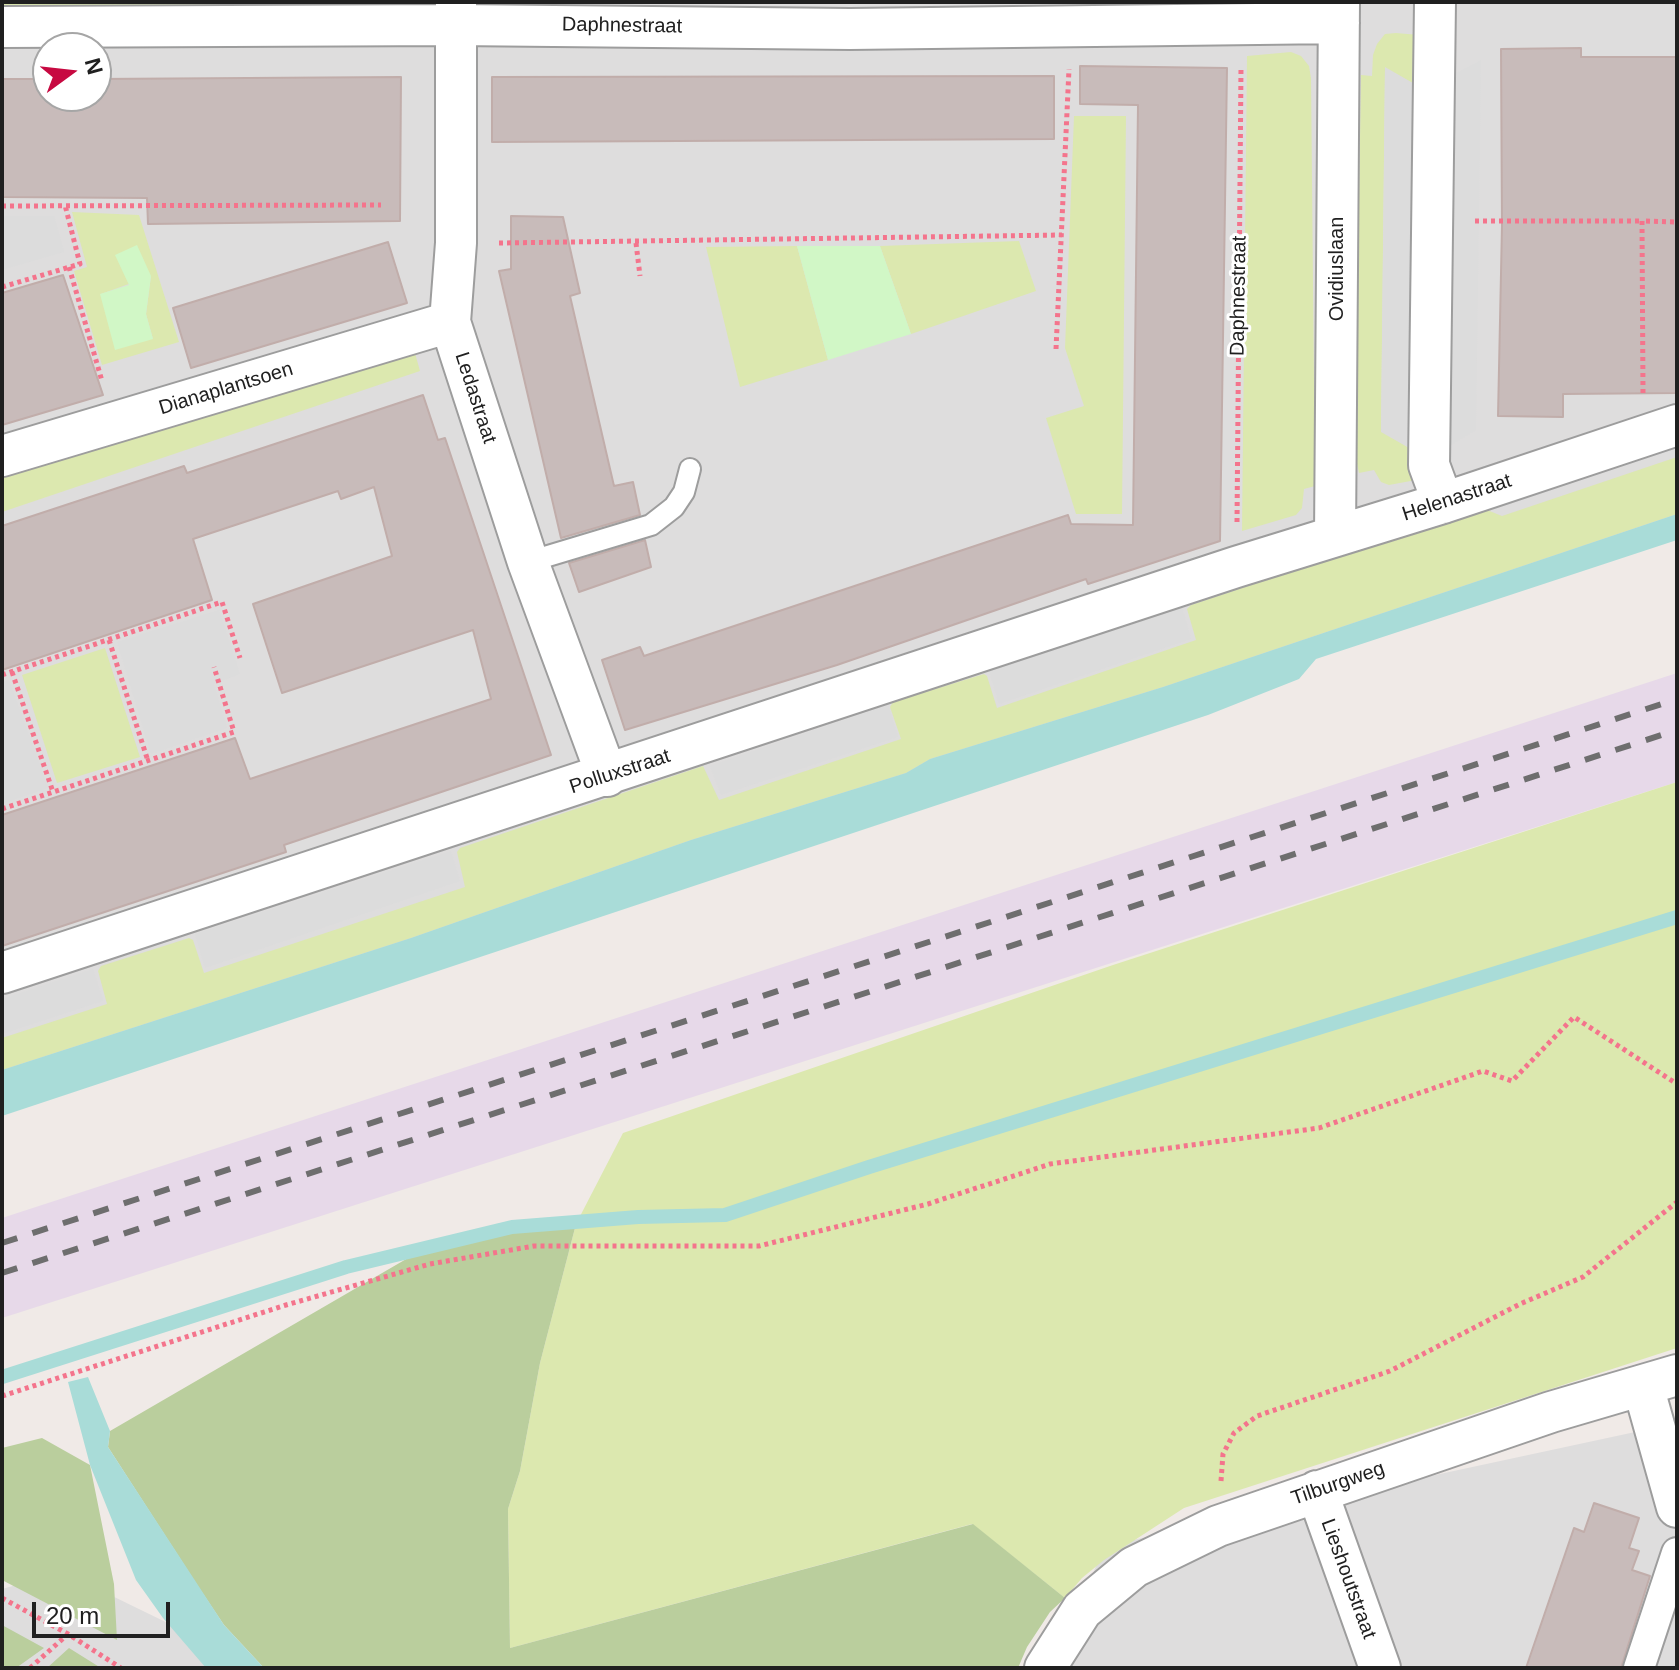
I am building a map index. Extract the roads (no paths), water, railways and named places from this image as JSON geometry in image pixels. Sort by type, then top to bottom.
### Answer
[{"type":"street","points":[[1435,2],[1429,465],[1443,503]]},
{"type":"street","name":"Daphnestraat","points":[[2,27],[456,13],[834,29],[1241,25],[1339,13]]},
{"type":"street","name":"Ledastraat","points":[[456,13],[456,243],[450,322],[528,562],[607,776]]},
{"type":"street","name":"Ovidiuslaan","points":[[1335,536],[1339,13]]},
{"type":"street","name":"Dianaplantsoen","points":[[2,456],[450,322]]},
{"type":"street","name":"Helenastraat","points":[[1236,567],[1660,431]]},
{"type":"street","name":"Polluxstraat","points":[[2,973],[1236,567]]},
{"type":"street","points":[[1660,1380],[1677,1507]]},
{"type":"street","name":"Tilburgweg","points":[[1045,1668],[1082,1610],[1134,1567],[1218,1526],[1551,1412],[1660,1380]]},
{"type":"street","name":"Lieshoutstraat","points":[[1317,1491],[1380,1668]]},
{"type":"street","points":[[1639,1668],[1677,1553]]},
{"type":"lane","points":[[528,562],[651,525],[674,507],[684,492],[690,469]]},
{"type":"water","points":[[1677,514],[1677,540],[1316,659],[1299,679],[1208,715],[2,1116],[2,1070],[411,938],[691,840],[906,773],[930,759],[1163,687]]},
{"type":"water","points":[[88,1377],[110,1431],[108,1447],[224,1625],[264,1668],[206,1668],[163,1618],[136,1580],[90,1465],[68,1382]]},
{"type":"waterway","points":[[2,1377],[346,1267],[512,1227],[638,1217],[725,1215],[869,1167],[1677,917]]},
{"type":"railway","points":[[2,1243],[1677,699]]},
{"type":"railway","points":[[2,1273],[1677,730]]}]
